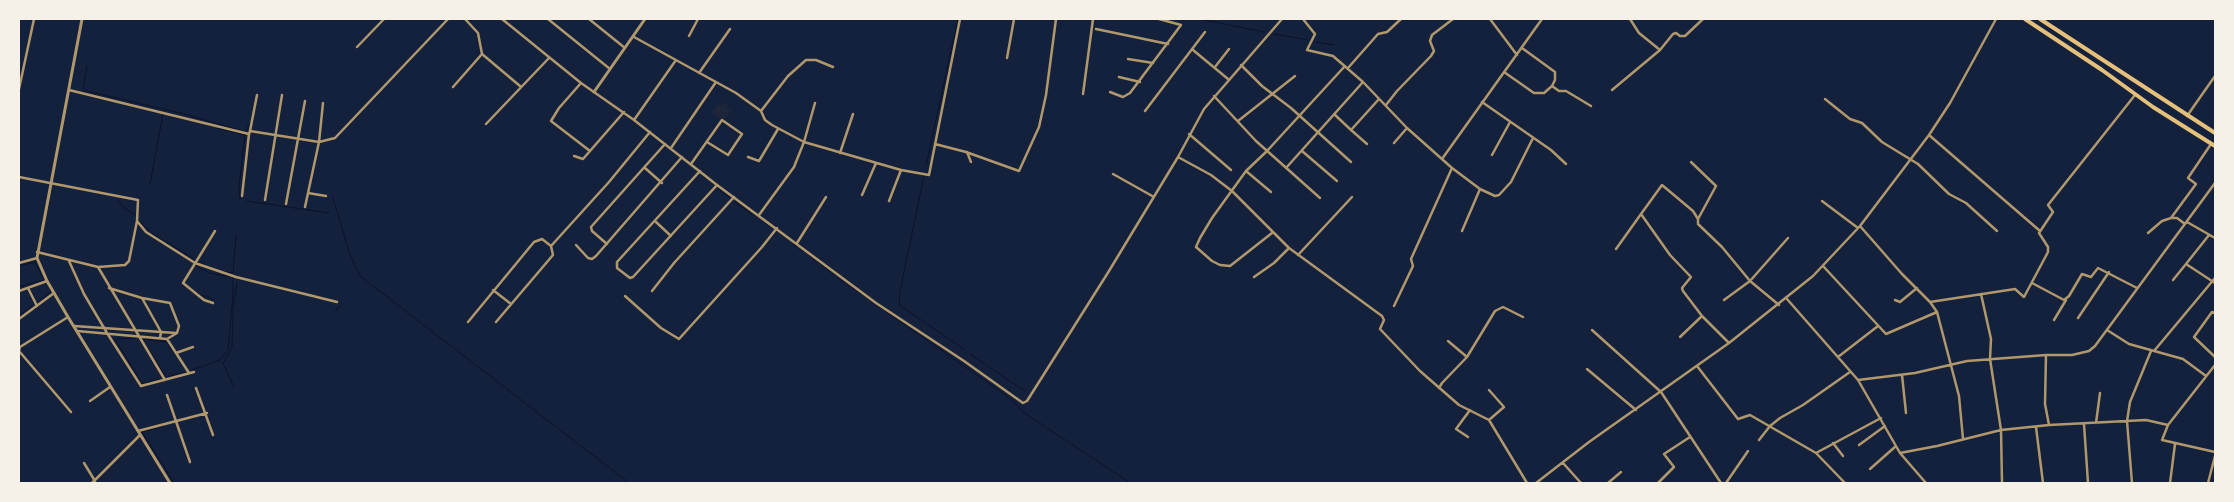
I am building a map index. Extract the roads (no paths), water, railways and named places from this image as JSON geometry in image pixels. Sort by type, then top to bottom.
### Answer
[{"type":"main road","points":[[2024,19],[2136,93],[2153,107],[2213,145]]},
{"type":"main road","points":[[2040,19],[2215,133]]},
{"type":"street","points":[[19,89],[20,77],[34,19]]},
{"type":"street","points":[[82,19],[37,252],[38,258],[47,281],[73,326],[170,483]]},
{"type":"street","points":[[357,47],[384,19]]},
{"type":"street","points":[[69,90],[250,132],[276,134],[319,142],[326,141],[335,138],[448,19]]},
{"type":"street","points":[[502,19],[581,83],[624,112],[717,185],[876,302],[1023,403],[1027,401],[1040,381],[1154,197],[1178,157],[1189,134],[1214,96],[1282,19]]},
{"type":"street","points":[[548,19],[610,69]]},
{"type":"street","points":[[589,19],[626,48]]},
{"type":"street","points":[[594,92],[645,19]]},
{"type":"street","points":[[688,36],[698,19]]},
{"type":"street","points":[[634,37],[736,93],[761,111],[765,120],[804,142],[900,170],[928,175],[960,19]]},
{"type":"street","points":[[1007,58],[1014,19]]},
{"type":"street","points":[[935,144],[966,152],[1019,171],[1039,127],[1046,95],[1056,19]]},
{"type":"street","points":[[1082,94],[1093,19]]},
{"type":"street","points":[[1110,92],[1127,96],[1140,82],[1181,24],[1159,19]]},
{"type":"street","points":[[1303,19],[1315,34],[1307,50],[1332,54],[1363,82],[1407,128],[1452,168],[1480,189],[1495,196],[1503,192],[1511,182],[1533,138]]},
{"type":"street","points":[[1272,232],[1230,266],[1220,265],[1197,249],[1196,244],[1246,171],[1378,34],[1387,32],[1401,19]]},
{"type":"street","points":[[1386,105],[1431,56],[1434,51],[1430,41],[1432,35],[1453,19]]},
{"type":"street","points":[[1490,19],[1517,55]]},
{"type":"street","points":[[1442,159],[1542,19]]},
{"type":"street","points":[[1630,19],[1639,33],[1660,50]]},
{"type":"street","points":[[1612,90],[1660,50],[1673,34],[1685,36],[1703,19]]},
{"type":"street","points":[[1536,483],[1779,305],[1823,266],[1859,227],[1928,135],[1950,103],[1996,19]]},
{"type":"street","points":[[468,20],[478,33],[482,54],[521,86]]},
{"type":"street","points":[[699,73],[730,29]]},
{"type":"street","points":[[1096,29],[1168,44]]},
{"type":"street","points":[[1145,111],[1205,32]]},
{"type":"street","points":[[1504,72],[1534,93],[1544,93],[1552,86],[1556,77],[1555,72],[1522,48]]},
{"type":"street","points":[[1215,67],[1229,49]]},
{"type":"street","points":[[1193,50],[1228,79]]},
{"type":"street","points":[[453,87],[482,54]]},
{"type":"street","points":[[486,124],[550,58]]},
{"type":"street","points":[[1128,59],[1153,63]]},
{"type":"street","points":[[634,120],[676,60]]},
{"type":"street","points":[[761,111],[788,76],[806,60],[816,60],[832,67]]},
{"type":"street","points":[[1241,65],[1351,162]]},
{"type":"street","points":[[1238,121],[1295,76]]},
{"type":"street","points":[[2187,116],[2215,76]]},
{"type":"street","points":[[1119,77],[1140,82]]},
{"type":"street","points":[[671,148],[716,82]]},
{"type":"street","points":[[1286,168],[1363,82]]},
{"type":"street","points":[[581,83],[559,108],[551,121],[590,151]]},
{"type":"street","points":[[1552,86],[1559,91],[1568,91],[1591,106]]},
{"type":"street","points":[[2040,231],[2053,212],[2048,205],[2136,93]]},
{"type":"street","points":[[242,196],[256,95]]},
{"type":"street","points":[[265,200],[282,95]]},
{"type":"street","points":[[1214,96],[1267,151],[1320,198]]},
{"type":"street","points":[[1351,130],[1379,99]]},
{"type":"street","points":[[1825,99],[1850,119],[1862,123],[1882,142],[1910,158],[1949,194],[1966,202],[1997,231]]},
{"type":"street","points":[[286,204],[305,101]]},
{"type":"street","points":[[1482,102],[1551,150],[1566,164]]},
{"type":"street","points":[[306,207],[319,142],[323,103]]},
{"type":"street","points":[[759,215],[794,167],[804,142],[815,103]]},
{"type":"street","points":[[574,156],[583,159],[624,112]]},
{"type":"street","points":[[840,153],[853,114]]},
{"type":"street","points":[[1334,114],[1367,144]]},
{"type":"street","points":[[691,164],[722,120],[742,134],[728,156],[708,142]]},
{"type":"street","points":[[1492,156],[1510,122]]},
{"type":"street","points":[[1394,143],[1407,128]]},
{"type":"street","points":[[748,157],[759,161],[778,129]]},
{"type":"street","points":[[551,246],[650,132]]},
{"type":"street","points":[[1189,134],[1231,170]]},
{"type":"street","points":[[1928,135],[2040,231],[2048,247],[2048,252],[2024,297],[2015,289],[1930,302]]},
{"type":"street","points":[[607,244],[592,231],[592,227],[665,144]]},
{"type":"street","points":[[2171,218],[2196,184],[2188,178],[2213,145]]},
{"type":"street","points":[[1302,151],[1337,181]]},
{"type":"street","points":[[966,152],[971,162]]},
{"type":"street","points":[[576,245],[592,259],[662,183],[682,157]]},
{"type":"street","points":[[1178,157],[1211,175],[1232,190],[1289,248],[1382,316],[1384,320],[1380,328],[1439,388],[1458,405],[1489,420],[1527,483]]},
{"type":"street","points":[[1691,162],[1716,186],[1698,219]]},
{"type":"street","points":[[862,195],[876,163]]},
{"type":"street","points":[[645,168],[662,183]]},
{"type":"street","points":[[1394,306],[1413,266],[1411,259],[1452,168]]},
{"type":"street","points":[[889,201],[900,170]]},
{"type":"street","points":[[700,171],[656,222],[617,262],[617,268],[632,278],[717,185]]},
{"type":"street","points":[[1246,171],[1271,192]]},
{"type":"street","points":[[1113,174],[1154,197]]},
{"type":"street","points":[[19,177],[138,200],[137,221],[127,264],[98,267],[37,252]]},
{"type":"street","points":[[1858,380],[1902,375],[1951,364],[1990,359],[2084,353],[2095,346],[2215,183]]},
{"type":"street","points":[[1616,249],[1662,185],[1692,211],[1698,219],[1700,226],[1722,247],[1750,281],[1779,305]]},
{"type":"street","points":[[1462,231],[1480,189]]},
{"type":"street","points":[[308,193],[326,196]]},
{"type":"street","points":[[652,291],[674,263],[734,197]]},
{"type":"street","points":[[797,243],[826,197]]},
{"type":"street","points":[[1298,255],[1352,197]]},
{"type":"street","points":[[1822,201],[1859,227],[1930,302],[1937,312],[1958,396],[1963,439]]},
{"type":"street","points":[[1641,214],[1670,255],[1691,276],[1682,290],[1702,316],[1730,342]]},
{"type":"street","points":[[2148,233],[2162,221],[2177,218],[2215,238]]},
{"type":"street","points":[[137,221],[146,232],[196,263],[236,277],[337,302]]},
{"type":"street","points":[[656,222],[671,236]]},
{"type":"street","points":[[625,296],[661,328],[680,339],[762,247],[776,228]]},
{"type":"street","points":[[213,303],[204,300],[183,284],[215,231]]},
{"type":"street","points":[[2173,280],[2209,235]]},
{"type":"street","points":[[1724,300],[1750,281],[1788,238]]},
{"type":"street","points":[[468,322],[536,241],[542,239],[551,246],[554,255],[496,322]]},
{"type":"street","points":[[1254,277],[1274,263],[1289,248]]},
{"type":"street","points":[[19,263],[38,258]]},
{"type":"street","points":[[69,261],[84,294],[103,327],[141,386],[194,372]]},
{"type":"street","points":[[2186,264],[2214,282]]},
{"type":"street","points":[[1823,266],[1887,334],[1937,312]]},
{"type":"street","points":[[98,267],[165,380]]},
{"type":"street","points":[[2054,320],[2082,274],[2091,277],[2098,268],[2137,288]]},
{"type":"street","points":[[2078,318],[2109,272]]},
{"type":"street","points":[[2132,483],[2126,421],[2130,402],[2153,351],[2214,282],[2215,278]]},
{"type":"street","points":[[19,291],[47,281]]},
{"type":"street","points":[[2031,282],[2064,300],[2067,299]]},
{"type":"street","points":[[28,288],[37,306]]},
{"type":"street","points":[[77,331],[167,339],[177,333],[179,326],[171,304],[109,288]]},
{"type":"street","points":[[1896,300],[1900,302],[1917,288]]},
{"type":"street","points":[[493,290],[511,304]]},
{"type":"street","points":[[19,317],[54,293]]},
{"type":"street","points":[[1982,294],[1991,339],[1990,359],[2001,430],[2002,483]]},
{"type":"street","points":[[142,298],[161,332],[160,338]]},
{"type":"street","points":[[1787,298],[1858,380],[1900,453],[1926,483]]},
{"type":"street","points":[[1439,388],[1467,357],[1488,319],[1498,308],[1503,307],[1524,317]]},
{"type":"street","points":[[2215,313],[2212,312],[2194,337],[2215,357]]},
{"type":"street","points":[[1680,337],[1702,316]]},
{"type":"street","points":[[68,317],[20,347],[19,351],[71,412]]},
{"type":"street","points":[[1838,357],[1878,325]]},
{"type":"street","points":[[73,326],[177,333]]},
{"type":"street","points":[[1592,330],[1661,392],[1721,483]]},
{"type":"street","points":[[2107,330],[2129,344],[2184,359],[2206,376]]},
{"type":"street","points":[[167,339],[189,373]]},
{"type":"street","points":[[1448,341],[1467,357]]},
{"type":"street","points":[[176,353],[193,347]]},
{"type":"street","points":[[2046,354],[2045,404],[2049,425]]},
{"type":"street","points":[[2208,483],[2215,454],[2162,440],[2168,425],[2215,365]]},
{"type":"street","points":[[1698,366],[1738,419],[1750,415],[1816,453],[1845,483]]},
{"type":"street","points":[[1587,370],[1636,410]]},
{"type":"street","points":[[1760,440],[1770,426],[1850,372]]},
{"type":"street","points":[[1902,375],[1906,413]]},
{"type":"street","points":[[90,401],[110,387]]},
{"type":"street","points":[[196,388],[213,435]]},
{"type":"street","points":[[1489,390],[1504,407],[1489,420]]},
{"type":"street","points":[[2096,423],[2100,393]]},
{"type":"street","points":[[167,394],[190,462]]},
{"type":"street","points":[[1468,437],[1456,429],[1470,410]]},
{"type":"street","points":[[138,431],[206,413]]},
{"type":"street","points":[[1816,453],[1881,418]]},
{"type":"street","points":[[1900,453],[1932,448],[2001,430],[2049,425],[2126,421],[2153,421],[2168,425]]},
{"type":"street","points":[[2084,424],[2088,483]]},
{"type":"street","points":[[1859,445],[1885,426]]},
{"type":"street","points":[[2036,427],[2043,483]]},
{"type":"street","points":[[84,463],[94,482],[140,435]]},
{"type":"street","points":[[1658,483],[1674,467],[1664,454],[1690,436]]},
{"type":"street","points":[[1833,444],[1843,456]]},
{"type":"street","points":[[2170,483],[2175,444]]},
{"type":"street","points":[[1870,469],[1896,446]]},
{"type":"street","points":[[1726,483],[1748,451]]},
{"type":"street","points":[[1563,463],[1581,483]]},
{"type":"street","points":[[1608,483],[1621,472]]},
{"type":"waterway","points":[[926,166],[958,19]]},
{"type":"waterway","points":[[1199,19],[1264,32]]},
{"type":"waterway","points":[[1274,34],[1308,40]]},
{"type":"waterway","points":[[1316,42],[1334,45]]},
{"type":"waterway","points":[[87,66],[83,90],[184,114],[246,132],[249,124]]},
{"type":"waterway","points":[[150,184],[163,114]]},
{"type":"waterway","points":[[217,128],[245,135],[239,187],[240,199]]},
{"type":"waterway","points":[[924,176],[900,291],[899,305],[964,349]]},
{"type":"waterway","points":[[718,189],[729,197]]},
{"type":"waterway","points":[[333,198],[350,255],[360,276],[629,483]]},
{"type":"waterway","points":[[118,200],[123,207],[135,215]]},
{"type":"waterway","points":[[247,201],[329,213]]},
{"type":"waterway","points":[[735,202],[753,215]]},
{"type":"waterway","points":[[140,222],[153,234],[194,259]]},
{"type":"waterway","points":[[224,272],[233,273],[236,236]]},
{"type":"waterway","points":[[794,245],[802,250]]},
{"type":"waterway","points":[[809,255],[841,280],[1011,399],[1023,412],[1130,483]]},
{"type":"waterway","points":[[19,266],[35,262],[44,280],[19,287]]},
{"type":"waterway","points":[[201,262],[207,266]]},
{"type":"waterway","points":[[192,370],[220,360],[228,350],[233,294],[233,277],[209,273],[196,265],[194,267]]},
{"type":"waterway","points":[[234,387],[223,363],[232,348],[233,309],[237,282]]},
{"type":"waterway","points":[[188,286],[199,294],[214,300]]},
{"type":"waterway","points":[[37,303],[51,292],[49,287]]},
{"type":"waterway","points":[[30,289],[34,297]]},
{"type":"waterway","points":[[20,315],[32,306]]},
{"type":"waterway","points":[[335,312],[340,306]]},
{"type":"waterway","points":[[136,338],[115,339],[142,384],[159,379]]},
{"type":"waterway","points":[[142,339],[166,377]]},
{"type":"waterway","points":[[143,339],[167,342],[172,350]]},
{"type":"waterway","points":[[970,354],[1025,391]]},
{"type":"waterway","points":[[167,377],[185,372]]},
{"type":"waterway","points":[[164,426],[142,432],[174,483]]}]
